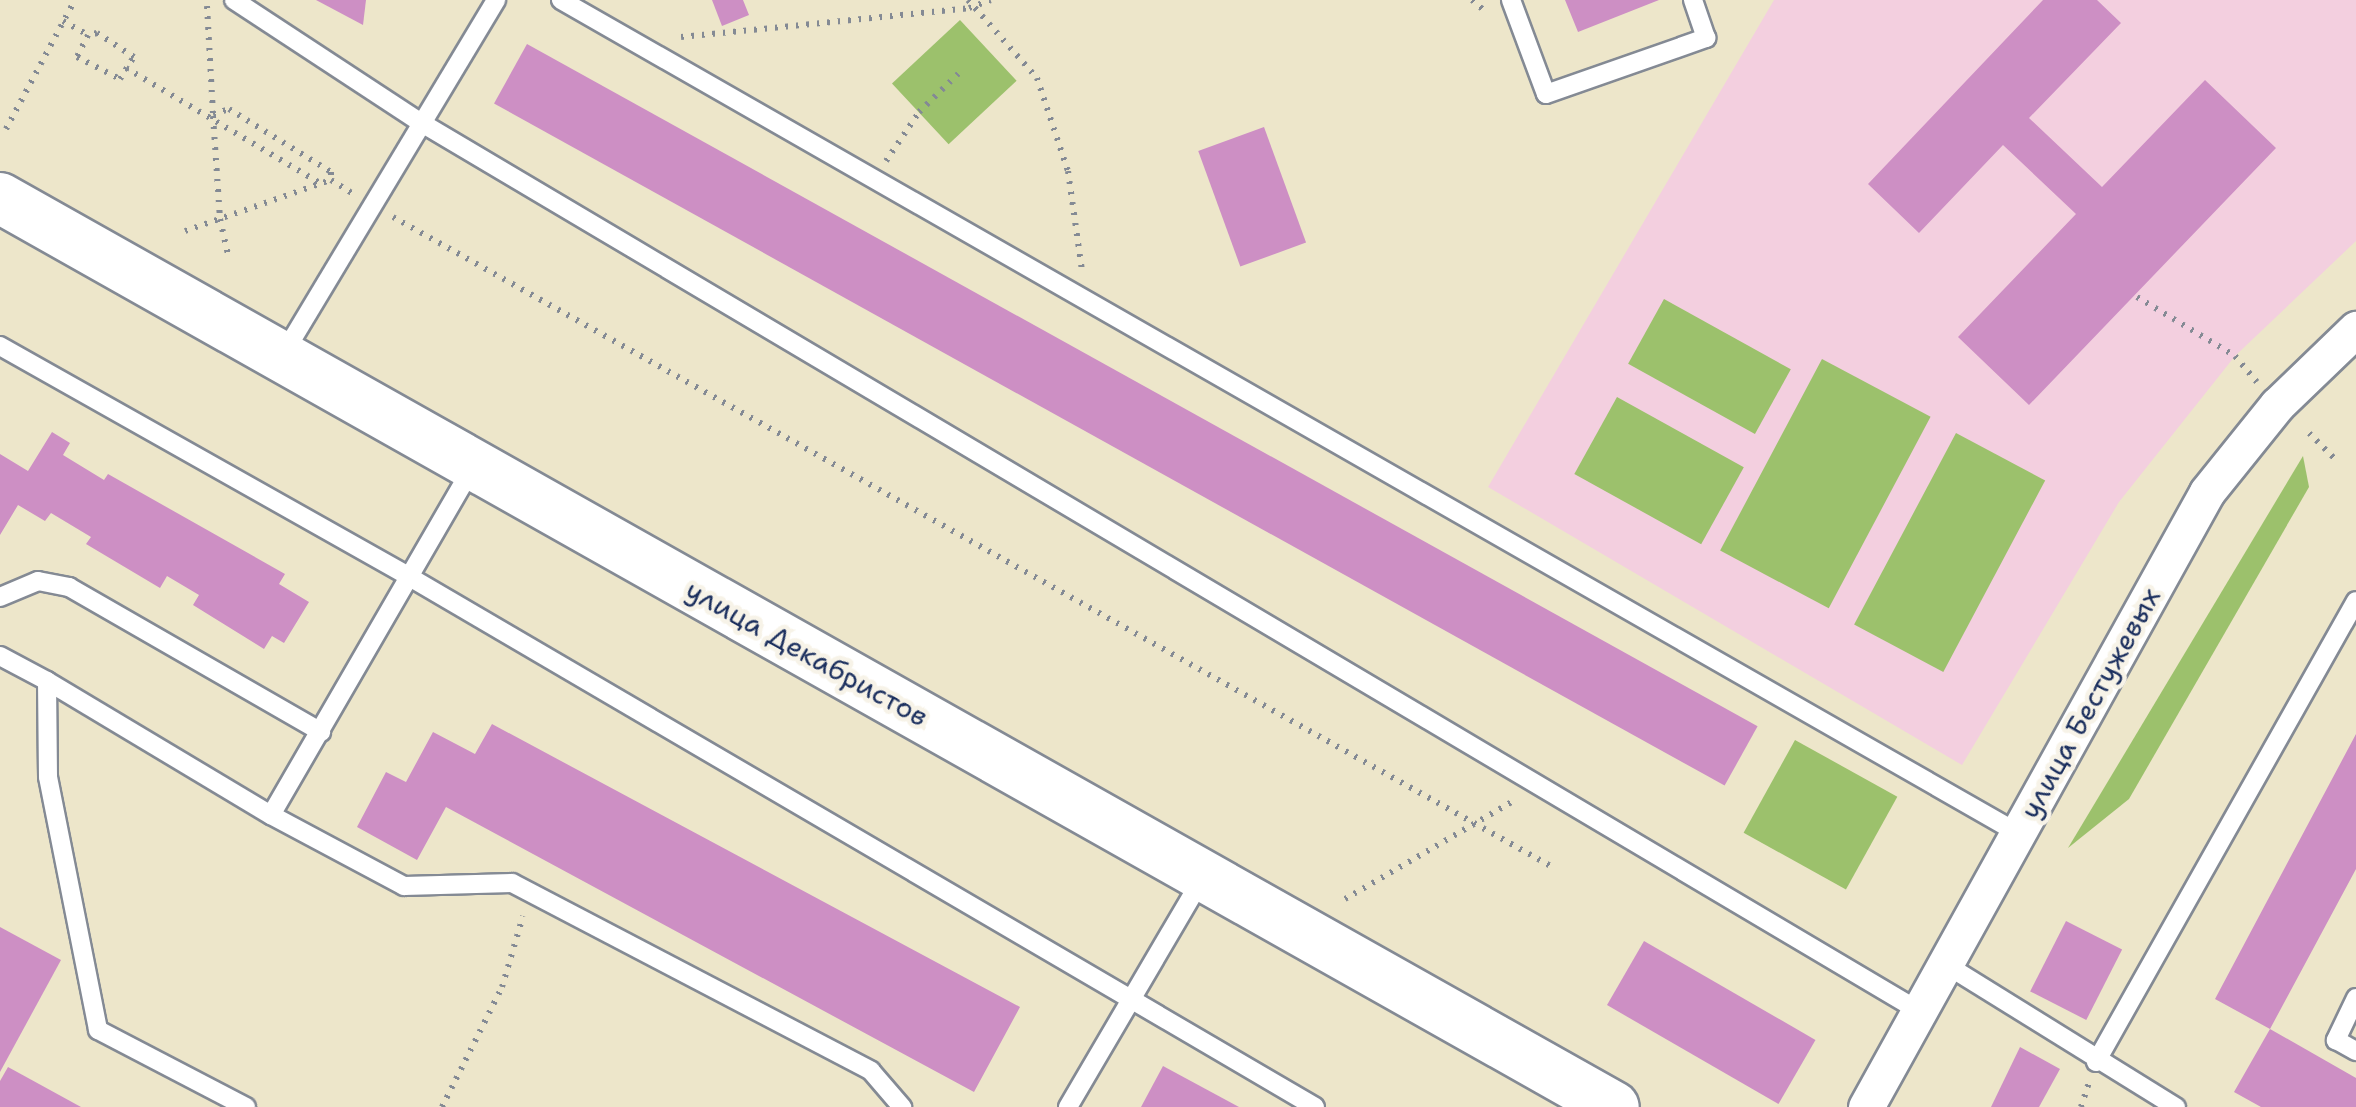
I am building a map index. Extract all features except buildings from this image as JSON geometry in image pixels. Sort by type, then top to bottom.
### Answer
[{"type":"main road","name":"улица Декабристов","points":[[0,198],[284,354],[473,465],[1614,1107]]},
{"type":"street","name":"улица Бестужевых","points":[[1866,1107],[2207,492],[2277,405],[2356,329]]},
{"type":"lane","points":[[234,0],[420,122],[1919,1010]]},
{"type":"lane","points":[[284,354],[496,0]]},
{"type":"lane","points":[[561,0],[2018,832]]},
{"type":"lane","points":[[1511,0],[1546,94],[1706,38],[1693,0]]},
{"type":"lane","points":[[0,346],[413,579],[1315,1107]]},
{"type":"lane","points":[[272,815],[413,579],[473,465]]},
{"type":"lane","points":[[0,596],[38,581],[68,587],[321,732]]},
{"type":"lane","points":[[2096,1062],[2356,601]]},
{"type":"lane","points":[[2,662],[47,680],[272,815],[404,886],[477,879],[512,883],[871,1072],[902,1107]]},
{"type":"lane","points":[[47,680],[48,777],[98,1030],[246,1107]]},
{"type":"lane","points":[[1068,1107],[1204,876]]},
{"type":"lane","points":[[1945,964],[2096,1062],[2176,1107]]},
{"type":"lane","points":[[2356,998],[2336,1040],[2356,1051]]},
{"type":"path","points":[[6,129],[74,0]]},
{"type":"path","points":[[206,0],[220,219],[229,259]]},
{"type":"path","points":[[630,42],[991,0]]},
{"type":"path","points":[[969,4],[1037,78],[1068,171],[1086,300]]},
{"type":"path","points":[[63,21],[88,35],[97,34],[134,56],[120,79],[77,56],[88,35]]},
{"type":"path","points":[[126,68],[213,114],[320,184]]},
{"type":"path","points":[[875,178],[919,112],[962,70]]},
{"type":"path","points":[[213,114],[230,109],[331,172],[331,180]]},
{"type":"path","points":[[185,231],[331,180]]},
{"type":"path","points":[[331,180],[1552,868]]},
{"type":"path","points":[[2137,297],[2235,356],[2261,386]]},
{"type":"path","points":[[2309,433],[2334,458]]},
{"type":"path","points":[[1345,899],[1540,786]]},
{"type":"path","points":[[442,1107],[502,987],[530,893]]},
{"type":"shaded area","points":[[1774,0],[2356,0],[2356,241],[2235,356],[2119,502],[1962,765],[1488,487]]},
{"type":"green space","points":[[960,20],[1017,81],[949,144],[892,83]]},
{"type":"green space","points":[[1664,299],[1791,369],[1755,434],[1628,364]]},
{"type":"green space","points":[[1822,359],[1931,417],[1829,608],[1720,551]]},
{"type":"green space","points":[[1617,397],[1744,467],[1701,544],[1574,474]]},
{"type":"green space","points":[[1956,433],[2045,480],[1943,672],[1854,625]]},
{"type":"green space","points":[[2303,456],[2309,487],[2129,799],[2068,848]]},
{"type":"green space","points":[[1795,740],[1897,797],[1846,889],[1744,833]]}]
